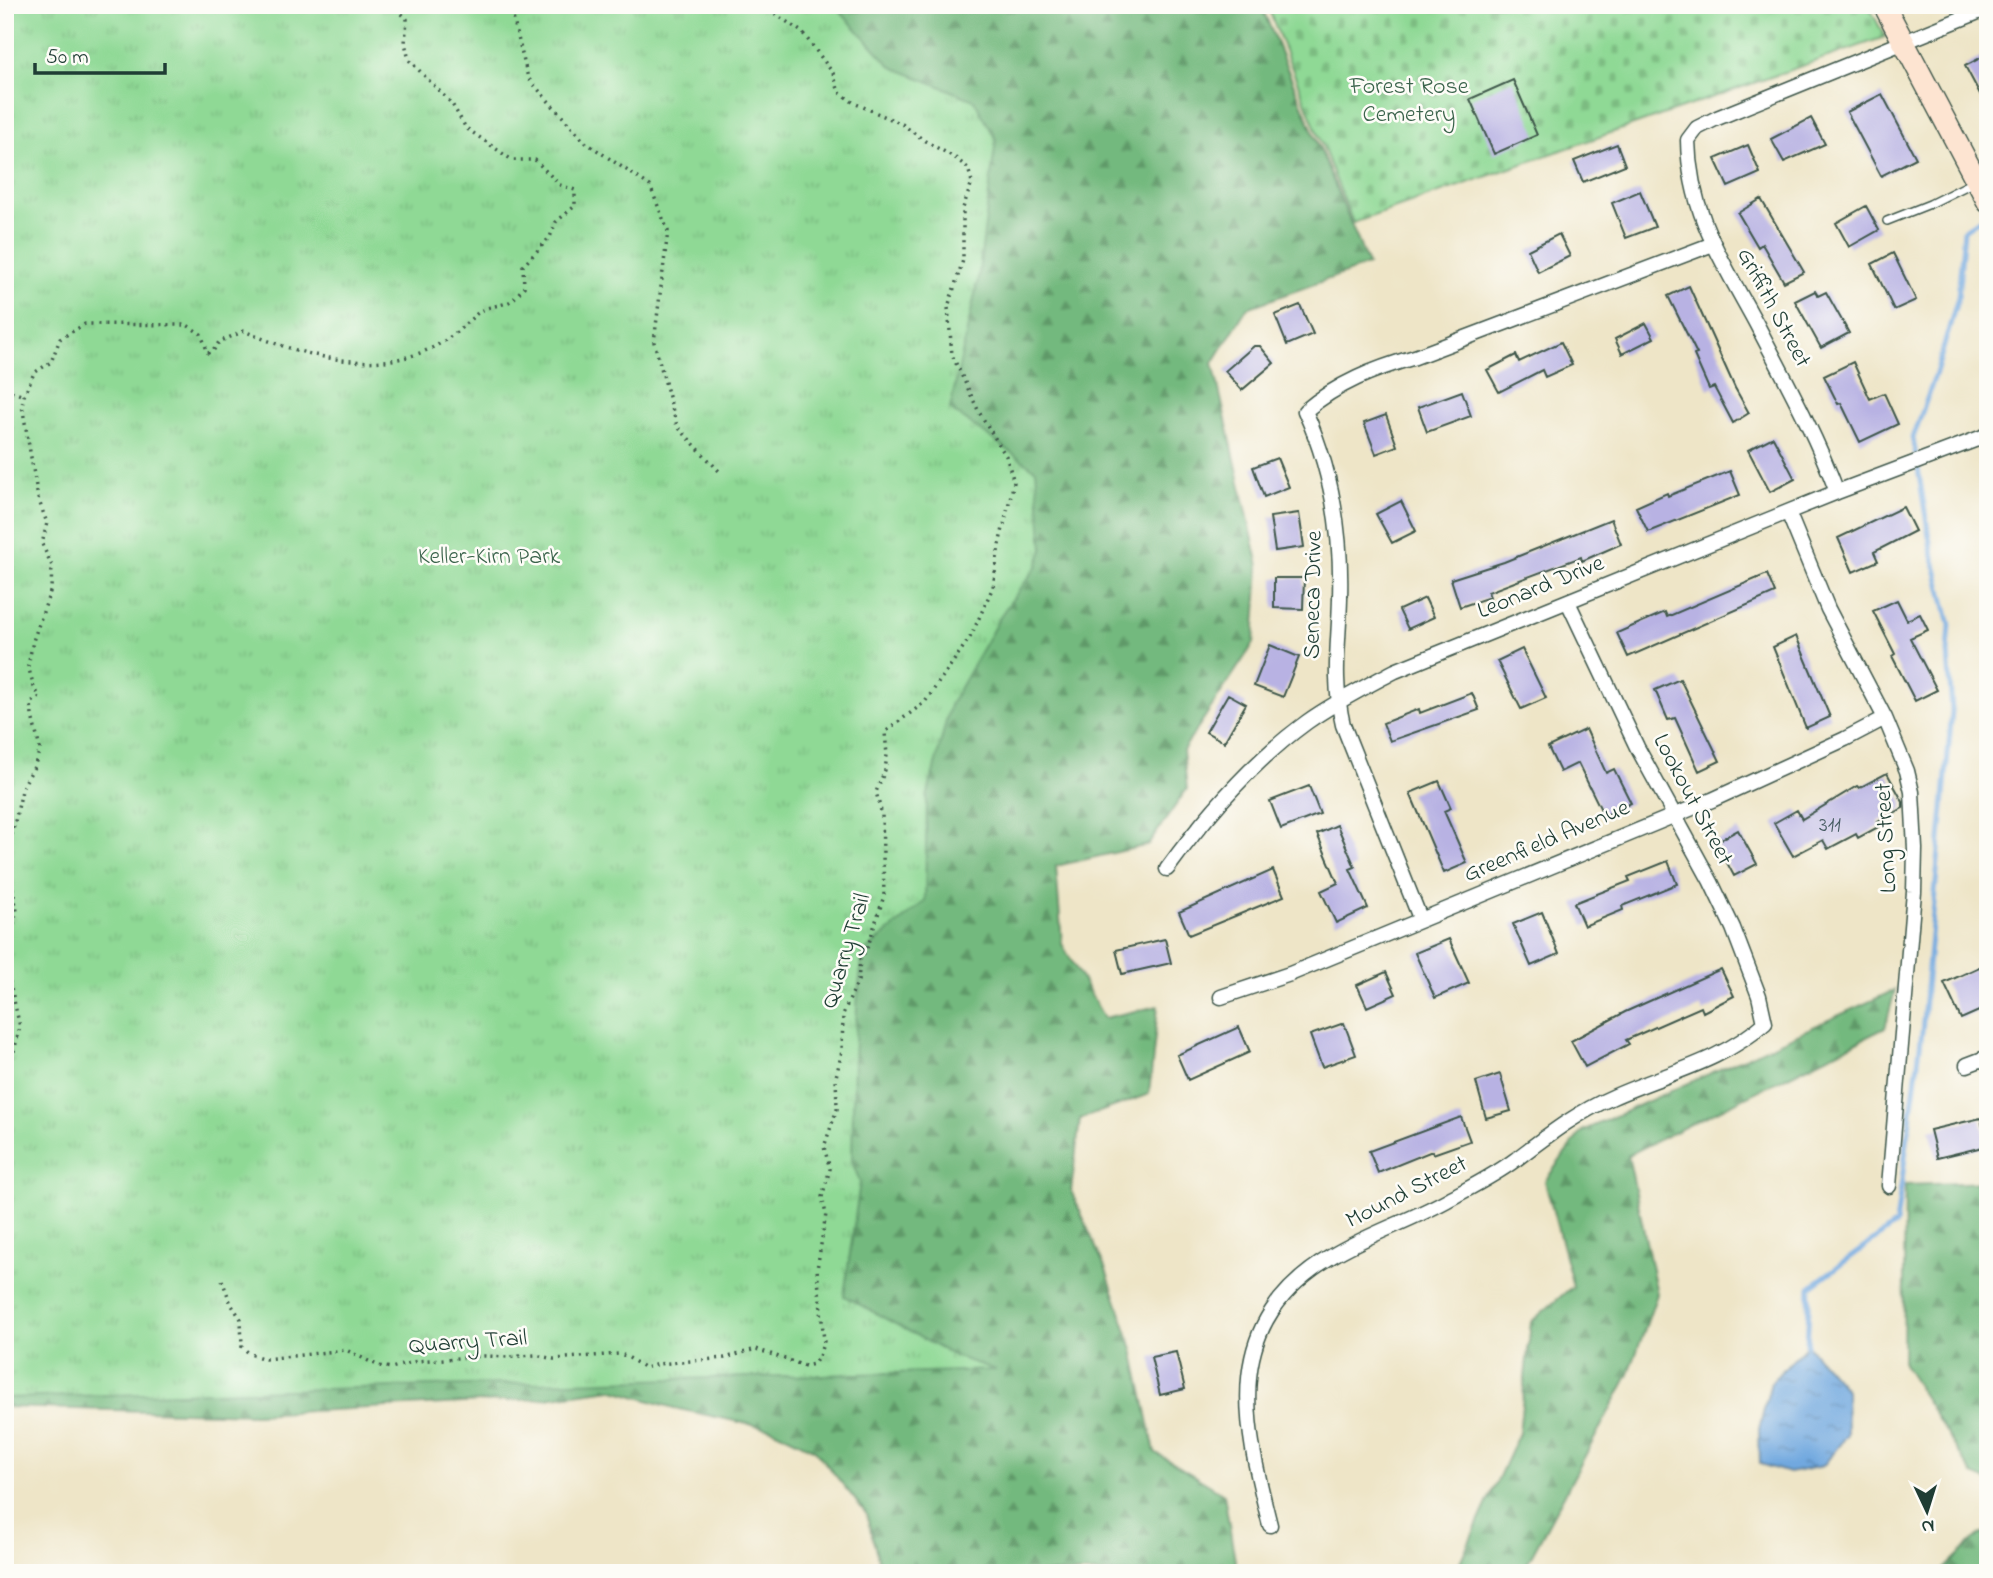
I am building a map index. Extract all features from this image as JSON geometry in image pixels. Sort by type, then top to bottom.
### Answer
[{"type":"main road","points":[[1884,5],[1987,201]]},
{"type":"street","points":[[1904,43],[1988,8]]},
{"type":"street","name":"Griffith Street","points":[[1837,492],[1810,425],[1713,244],[1692,188],[1688,141],[1697,128],[1717,118],[1904,43]]},
{"type":"street","name":"Seneca Drive","points":[[1420,918],[1353,755],[1338,702],[1335,666],[1340,602],[1338,529],[1330,480],[1305,411],[1325,395],[1369,372],[1713,244]]},
{"type":"street","name":"Leonard Drive","points":[[1167,869],[1215,808],[1250,771],[1289,737],[1338,702],[1395,671],[1837,492],[1988,435]]},
{"type":"street","name":"Long Street","points":[[1788,512],[1828,609],[1885,718],[1912,792],[1915,849],[1913,905],[1889,1186]]},
{"type":"street","name":"Lookout Street","points":[[1568,602],[1637,747],[1711,882],[1733,928],[1759,996],[1765,1023]]},
{"type":"street","name":"Greenfield Avenue","points":[[1221,997],[1290,974],[1420,918],[1712,800],[1885,718]]},
{"type":"street","name":"Mound Street","points":[[1270,1525],[1249,1432],[1248,1376],[1263,1327],[1292,1286],[1311,1269],[1333,1255],[1448,1200],[1493,1175],[1576,1115],[1646,1082],[1730,1050],[1765,1023]]},
{"type":"street","points":[[1967,1065],[1988,1057]]},
{"type":"lane","points":[[1887,221],[1977,181]]},
{"type":"path","points":[[5,1076],[9,1072],[20,1027],[5,960],[17,911],[7,857],[23,786],[40,749],[32,716],[32,702],[40,697],[28,666],[33,641],[51,589],[52,566],[42,544],[47,523],[38,498],[22,405],[34,373],[51,362],[60,339],[85,324],[187,325],[201,334],[208,353],[213,351],[219,342],[244,331],[272,343],[327,359],[363,362],[404,360],[449,339],[481,310],[510,301],[524,286],[523,265],[550,237],[556,222],[575,206],[575,190],[560,185],[536,160],[512,160],[466,128],[452,104],[409,60],[405,43],[407,19],[393,5]]},
{"type":"path","points":[[510,5],[528,78],[584,142],[650,186],[668,231],[654,342],[677,426],[719,471]]},
{"type":"path","name":"Quarry Trail","points":[[222,1280],[231,1304],[241,1319],[242,1347],[250,1354],[265,1359],[346,1350],[379,1366],[391,1367],[417,1361],[484,1356],[535,1354],[554,1359],[619,1354],[645,1368],[658,1364],[725,1358],[756,1349],[805,1366],[814,1364],[820,1356],[824,1341],[817,1269],[826,1214],[822,1197],[830,1169],[824,1147],[837,1109],[836,1077],[842,1051],[844,1014],[858,981],[860,960],[868,946],[884,896],[882,815],[876,792],[885,770],[885,733],[926,702],[971,636],[993,587],[999,545],[1014,482],[1006,456],[979,412],[952,355],[948,307],[963,260],[962,208],[972,182],[968,168],[902,124],[853,103],[839,92],[833,73],[802,32],[762,5]]},
{"type":"path","points":[[5,389],[24,396]]},
{"type":"green space","name":"Keller-Kirn Park","points":[[5,5],[1261,5],[1368,265],[1247,308],[1213,363],[1259,566],[1254,643],[1183,750],[1187,789],[1148,845],[1056,866],[1062,944],[1104,1018],[1158,1006],[1149,1094],[1080,1119],[1071,1191],[1106,1270],[1133,1349],[1155,1452],[1224,1494],[1237,1573],[882,1573],[866,1513],[815,1450],[772,1429],[674,1408],[611,1389],[538,1399],[255,1414],[5,1407]]},
{"type":"green space","name":"Keller-Kirn Park","points":[[5,5],[834,5],[892,67],[974,100],[996,139],[978,280],[950,409],[1036,470],[1043,549],[1037,566],[1003,612],[950,705],[927,798],[925,901],[863,953],[854,1059],[852,1161],[860,1182],[844,1296],[954,1356],[996,1370],[5,1398]]},
{"type":"green space","name":"Forest Rose Cemetery","points":[[1267,5],[1868,5],[1885,37],[1353,223]]},
{"type":"green space","points":[[1895,990],[1885,1028],[1628,1155],[1657,1294],[1629,1374],[1522,1573],[1455,1573],[1519,1433],[1531,1322],[1573,1286],[1545,1181],[1582,1131]]},
{"type":"green space","points":[[1988,1182],[1988,1481],[1973,1475],[1903,1364],[1905,1185]]},
{"type":"green space","points":[[1988,1533],[1988,1573],[1943,1573],[1942,1571],[1979,1535]]},
{"type":"water","points":[[1807,1345],[1846,1390],[1847,1435],[1823,1466],[1789,1473],[1760,1464],[1759,1429],[1771,1382]]},
{"type":"building","points":[[1988,54],[1988,109],[1965,66]]},
{"type":"building","points":[[1513,80],[1537,135],[1494,154],[1470,99]]},
{"type":"building","points":[[1882,94],[1916,158],[1881,176],[1847,112]]},
{"type":"building","points":[[1811,118],[1825,144],[1784,162],[1771,139]]},
{"type":"building","points":[[1617,144],[1625,165],[1583,182],[1574,161]]},
{"type":"building","points":[[1748,145],[1760,173],[1728,187],[1715,159]]},
{"type":"building","points":[[1640,191],[1655,227],[1626,238],[1612,203]]},
{"type":"building","points":[[1761,199],[1804,272],[1784,282],[1762,244],[1758,247],[1738,213]]},
{"type":"building","points":[[1866,206],[1879,230],[1849,247],[1836,223]]},
{"type":"building","points":[[1559,234],[1570,256],[1538,272],[1528,250]]},
{"type":"building","points":[[1893,253],[1916,300],[1894,310],[1872,264]]},
{"type":"building","points":[[1689,286],[1749,413],[1733,423],[1714,387],[1709,389],[1694,355],[1697,354],[1668,296]]},
{"type":"building","points":[[1815,291],[1818,296],[1826,292],[1849,333],[1821,348],[1795,301]]},
{"type":"building","points":[[1300,305],[1313,334],[1287,345],[1275,315]]},
{"type":"building","points":[[1646,323],[1654,338],[1622,354],[1615,339]]},
{"type":"building","points":[[1561,342],[1572,365],[1545,377],[1542,370],[1499,392],[1487,370],[1516,355],[1519,362]]},
{"type":"building","points":[[1254,346],[1260,346],[1274,363],[1242,390],[1225,371]]},
{"type":"building","points":[[1853,362],[1870,399],[1884,393],[1898,424],[1860,442],[1824,376]]},
{"type":"building","points":[[1462,391],[1471,416],[1427,432],[1418,407]]},
{"type":"building","points":[[1386,415],[1397,446],[1376,454],[1364,423]]},
{"type":"building","points":[[1773,437],[1795,479],[1770,492],[1748,450]]},
{"type":"building","points":[[1277,458],[1289,487],[1264,497],[1253,467]]},
{"type":"building","points":[[1730,471],[1740,495],[1648,532],[1636,507]]},
{"type":"building","points":[[1401,501],[1416,531],[1392,543],[1376,514]]},
{"type":"building","points":[[1903,507],[1915,531],[1874,552],[1878,561],[1853,572],[1838,538]]},
{"type":"building","points":[[1299,513],[1304,547],[1275,551],[1270,517]]},
{"type":"building","points":[[1611,519],[1621,544],[1582,561],[1581,557],[1488,592],[1490,597],[1460,607],[1451,579],[1504,562]]},
{"type":"building","points":[[1767,574],[1775,593],[1628,657],[1617,633],[1665,612],[1667,617]]},
{"type":"building","points":[[1274,578],[1304,578],[1303,609],[1274,608]]},
{"type":"building","points":[[1425,598],[1434,617],[1408,629],[1399,610]]},
{"type":"building","points":[[1897,600],[1907,620],[1920,614],[1928,630],[1910,638],[1937,690],[1915,701],[1873,611]]},
{"type":"building","points":[[1796,636],[1830,717],[1806,728],[1773,647]]},
{"type":"building","points":[[1270,645],[1299,657],[1283,697],[1254,686]]},
{"type":"building","points":[[1522,649],[1546,698],[1521,709],[1497,661]]},
{"type":"building","points":[[1680,679],[1720,761],[1699,771],[1675,718],[1668,720],[1655,690]]},
{"type":"building","points":[[1472,693],[1479,710],[1390,741],[1383,723],[1419,709],[1420,713]]},
{"type":"building","points":[[1228,694],[1246,704],[1224,742],[1206,732]]},
{"type":"building","points":[[1586,729],[1606,773],[1614,769],[1631,803],[1604,816],[1578,763],[1560,772],[1548,747]]},
{"type":"building","points":[[1887,773],[1903,802],[1903,808],[1878,822],[1880,826],[1858,838],[1856,834],[1828,849],[1823,840],[1793,856],[1774,823],[1797,810],[1802,819],[1857,786],[1859,788]]},
{"type":"building","points":[[1439,781],[1451,808],[1444,811],[1467,863],[1444,873],[1410,793]]},
{"type":"building","points":[[1309,786],[1320,814],[1281,829],[1270,801]]},
{"type":"building","points":[[1337,825],[1355,867],[1350,869],[1368,908],[1336,923],[1321,891],[1338,883],[1317,834]]},
{"type":"building","points":[[1738,830],[1757,864],[1734,876],[1716,842]]},
{"type":"building","points":[[1668,861],[1677,884],[1622,906],[1623,910],[1584,926],[1574,903],[1630,881],[1628,877]]},
{"type":"building","points":[[1273,870],[1284,896],[1189,935],[1179,912]]},
{"type":"building","points":[[1542,912],[1559,954],[1531,966],[1513,924]]},
{"type":"building","points":[[1165,939],[1171,963],[1122,974],[1116,950]]},
{"type":"building","points":[[1449,939],[1469,983],[1435,998],[1415,953]]},
{"type":"building","points":[[1988,963],[1988,1007],[1961,1019],[1944,983]]},
{"type":"building","points":[[1721,969],[1734,996],[1703,1012],[1701,1007],[1626,1040],[1629,1044],[1585,1067],[1571,1041],[1625,1012]]},
{"type":"building","points":[[1386,972],[1396,994],[1367,1007],[1357,985]]},
{"type":"building","points":[[1344,1023],[1356,1055],[1322,1067],[1310,1035]]},
{"type":"building","points":[[1239,1027],[1250,1052],[1188,1080],[1177,1055]]},
{"type":"building","points":[[1500,1074],[1511,1111],[1486,1118],[1476,1082]]},
{"type":"building","points":[[1461,1117],[1470,1141],[1433,1154],[1432,1151],[1378,1173],[1369,1151]]},
{"type":"building","points":[[1981,1118],[1987,1146],[1937,1158],[1930,1130]]},
{"type":"building","points":[[1176,1352],[1185,1389],[1160,1395],[1151,1357]]},
{"type":"waterway","points":[[1807,1345],[1810,1287],[1896,1224],[1922,1032],[1952,711],[1948,652],[1950,625],[1931,548],[1913,438],[1937,370],[1958,297],[1964,230],[1988,214]]}]
